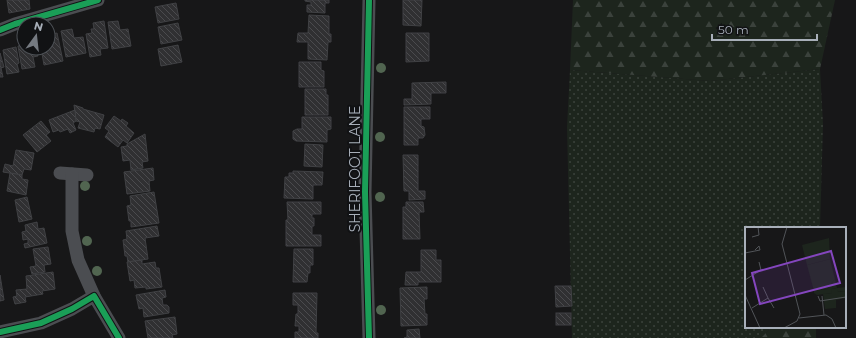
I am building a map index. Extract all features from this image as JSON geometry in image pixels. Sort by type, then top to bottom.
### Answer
[{"type":"street","points":[[0,30],[15,24],[98,0]]},
{"type":"street","name":"SHERIFOOT LANE","points":[[369,0],[365,192],[369,338]]},
{"type":"street","points":[[87,175],[66,174],[72,231],[78,260],[94,296],[119,338]]},
{"type":"street","points":[[0,332],[41,323],[72,309],[94,296]]},
{"type":"green space","points":[[573,0],[835,0],[820,69],[710,81],[570,70]]},
{"type":"green space","points":[[820,69],[823,124],[820,227],[745,227],[745,328],[771,328],[761,338],[572,338],[567,127],[570,70],[710,81]]},
{"type":"green space","points":[[771,328],[816,328],[816,338],[761,338]]},
{"type":"building","points":[[7,0],[29,0],[30,9],[9,13]]},
{"type":"building","points":[[305,0],[329,0],[329,3],[325,3],[325,13],[307,12],[307,5],[311,5],[311,2]]},
{"type":"building","points":[[403,0],[422,0],[421,26],[403,25]]},
{"type":"building","points":[[176,3],[179,19],[158,23],[155,7]]},
{"type":"building","points":[[309,15],[329,16],[329,34],[331,34],[331,42],[328,42],[327,60],[308,59],[308,42],[297,42],[298,33],[308,33]]},
{"type":"building","points":[[104,21],[108,48],[100,49],[101,55],[90,57],[86,34],[92,33],[91,29],[94,29],[93,23]]},
{"type":"building","points":[[118,21],[120,30],[128,29],[131,46],[112,49],[108,22]]},
{"type":"building","points":[[178,23],[182,40],[161,44],[158,27]]},
{"type":"building","points":[[72,29],[74,38],[83,37],[86,53],[66,57],[61,31]]},
{"type":"building","points":[[56,33],[63,61],[44,65],[42,56],[56,56]]},
{"type":"building","points":[[406,33],[429,33],[429,61],[406,62]]},
{"type":"building","points":[[178,45],[182,62],[161,66],[158,49]]},
{"type":"building","points":[[16,47],[19,72],[7,74],[3,50]]},
{"type":"building","points":[[0,53],[4,67],[1,68],[3,77],[0,77]]},
{"type":"building","points":[[20,56],[38,56],[33,57],[35,67],[22,69]]},
{"type":"building","points":[[299,62],[321,62],[321,70],[324,71],[324,87],[299,87]]},
{"type":"building","points":[[446,82],[446,93],[431,93],[431,104],[404,105],[404,99],[412,99],[412,83]]},
{"type":"building","points":[[305,89],[326,89],[326,95],[328,95],[328,115],[305,115]]},
{"type":"building","points":[[74,105],[104,115],[100,129],[95,128],[94,132],[78,128],[80,122],[76,121]]},
{"type":"building","points":[[404,107],[430,107],[430,119],[421,119],[421,126],[424,127],[425,135],[423,138],[418,138],[418,145],[404,145]]},
{"type":"building","points":[[75,110],[76,121],[73,123],[76,130],[70,133],[68,129],[60,132],[59,130],[53,132],[49,120]]},
{"type":"building","points":[[114,116],[121,121],[122,119],[128,123],[126,126],[134,133],[127,143],[123,140],[118,147],[105,137],[109,131],[105,128]]},
{"type":"building","points":[[302,117],[331,117],[331,129],[327,130],[327,142],[296,141],[293,139],[293,131],[302,129]]},
{"type":"building","points":[[41,121],[50,132],[46,135],[51,141],[37,152],[23,135]]},
{"type":"building","points":[[145,134],[148,161],[142,162],[143,168],[131,170],[130,160],[123,161],[121,147],[127,146],[127,144]]},
{"type":"building","points":[[305,144],[323,145],[322,167],[304,166]]},
{"type":"building","points":[[16,150],[34,153],[31,170],[24,169],[22,175],[3,172],[5,164],[13,166]]},
{"type":"building","points":[[403,155],[418,155],[418,191],[425,191],[425,199],[409,200],[409,191],[404,191]]},
{"type":"building","points":[[153,168],[154,180],[149,181],[150,191],[127,194],[124,172]]},
{"type":"building","points":[[293,171],[323,172],[322,185],[313,185],[313,199],[284,198],[285,177],[289,177],[289,173],[293,173]]},
{"type":"building","points":[[10,173],[22,175],[22,179],[28,180],[26,195],[7,191]]},
{"type":"building","points":[[154,192],[159,223],[131,227],[127,206],[131,205],[130,196]]},
{"type":"building","points":[[27,197],[32,219],[19,222],[15,200]]},
{"type":"building","points":[[287,202],[321,202],[321,214],[312,214],[312,218],[314,218],[314,226],[312,226],[312,235],[321,235],[321,246],[286,246],[286,220],[288,220]]},
{"type":"building","points":[[406,202],[423,202],[424,212],[419,212],[420,239],[403,239],[403,207],[406,207]]},
{"type":"building","points":[[37,222],[38,229],[44,228],[47,243],[25,248],[24,244],[28,243],[28,239],[23,240],[22,232],[26,231],[25,225]]},
{"type":"building","points":[[157,226],[159,236],[145,238],[148,259],[128,262],[127,256],[125,256],[123,240],[127,239],[126,231]]},
{"type":"building","points":[[48,247],[51,264],[44,265],[45,272],[32,274],[30,267],[36,266],[33,249]]},
{"type":"building","points":[[294,249],[313,249],[313,265],[310,265],[310,273],[308,273],[307,282],[293,282]]},
{"type":"building","points":[[421,250],[436,250],[436,260],[441,260],[441,282],[418,282],[418,285],[405,285],[406,272],[421,272]]},
{"type":"building","points":[[142,260],[142,264],[155,262],[156,268],[159,268],[162,287],[146,289],[146,287],[135,288],[134,280],[130,281],[127,262]]},
{"type":"building","points":[[53,272],[55,289],[42,291],[43,294],[25,297],[26,302],[15,304],[13,297],[17,296],[16,290],[27,289],[26,276]]},
{"type":"building","points":[[0,275],[4,300],[0,301]]},
{"type":"building","points":[[555,286],[571,286],[572,306],[556,307]]},
{"type":"building","points":[[427,287],[427,299],[424,299],[425,314],[427,314],[427,325],[401,326],[400,288]]},
{"type":"building","points":[[165,290],[166,297],[162,298],[163,305],[167,305],[169,307],[169,313],[144,317],[143,308],[139,309],[136,295]]},
{"type":"building","points":[[293,293],[317,293],[316,333],[318,333],[318,338],[295,338],[295,332],[299,332],[299,326],[295,326],[296,314],[298,314],[298,305],[293,305]]},
{"type":"building","points":[[556,313],[571,313],[571,325],[556,325]]},
{"type":"building","points":[[175,317],[177,334],[172,335],[173,338],[148,338],[145,321]]},
{"type":"building","points":[[419,329],[420,338],[404,338],[407,337],[407,330]]},
{"type":"cycle path","points":[[0,30],[15,24],[98,0]]},
{"type":"cycle path","points":[[369,0],[365,192],[369,338]]},
{"type":"cycle path","points":[[0,332],[41,323],[72,309],[94,296],[119,338]]}]
